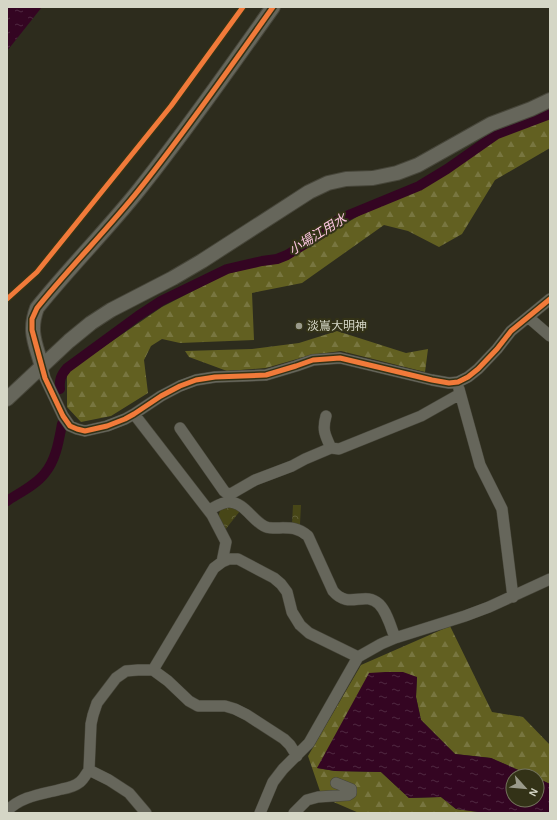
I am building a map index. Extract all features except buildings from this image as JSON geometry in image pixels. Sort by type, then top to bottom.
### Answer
[{"type":"street","points":[[273,7],[189,125],[138,192],[37,308],[32,319],[32,330],[45,378],[63,416],[70,426],[84,431],[107,426],[134,414],[161,396],[180,386],[196,380],[215,377],[266,375],[313,360],[340,358],[432,380],[449,383],[458,382],[468,377],[478,369],[497,349],[511,331],[550,299]]},
{"type":"street","points":[[7,399],[68,341],[91,323],[111,310],[173,278],[202,261],[309,192],[328,183],[346,179],[373,178],[397,173],[418,165],[491,124],[550,100]]},
{"type":"street","points":[[528,317],[550,336]]},
{"type":"street","points":[[458,382],[480,465],[502,509],[513,597]]},
{"type":"street","points":[[209,510],[255,480],[292,466],[331,448],[339,449],[421,416],[460,394]]},
{"type":"street","points":[[134,414],[209,510],[226,542],[222,562]]},
{"type":"street","points":[[326,416],[323,425],[324,434],[331,448]]},
{"type":"street","points":[[180,428],[229,498],[245,509],[254,520],[266,528],[296,528],[308,536],[333,591],[337,596],[346,600],[367,598],[379,604],[384,610],[395,638]]},
{"type":"street","points":[[152,670],[214,568],[229,559],[238,559],[274,578],[287,592],[292,612],[300,625],[309,633],[358,657]]},
{"type":"street","points":[[260,813],[273,782],[283,769],[309,743],[358,657],[395,638],[465,616],[513,597],[550,579]]},
{"type":"street","points":[[7,811],[14,804],[22,800],[69,787],[79,783],[85,777],[89,770],[92,714],[97,703],[116,678],[126,671],[152,670],[168,681],[189,701],[198,706],[225,706],[235,709],[284,739],[297,756]]},
{"type":"street","points":[[89,770],[110,780],[129,793],[146,813]]},
{"type":"street","points":[[294,813],[307,800],[318,797],[348,795],[351,793],[351,789],[336,783]]},
{"type":"green space","points":[[550,118],[550,148],[495,180],[462,234],[439,247],[408,231],[384,225],[302,283],[252,293],[254,340],[180,343],[162,339],[151,346],[144,360],[148,393],[111,416],[81,422],[67,407],[67,372],[162,307],[226,274],[286,259],[372,208],[420,187],[447,171],[497,137]]},
{"type":"green space","points":[[337,331],[406,353],[428,349],[425,372],[341,351],[311,355],[266,368],[227,371],[189,357],[185,351],[252,349],[299,343]]},
{"type":"green space","points":[[293,505],[301,505],[300,524],[292,524]]},
{"type":"green space","points":[[228,506],[240,511],[225,530],[218,518],[220,510]]},
{"type":"green space","points":[[450,626],[492,712],[523,717],[550,745],[550,784],[545,782],[545,768],[514,768],[491,758],[455,754],[421,720],[416,697],[417,677],[317,768],[335,771],[381,772],[409,798],[441,797],[456,809],[486,813],[359,813],[322,797],[308,756],[361,665]]},
{"type":"water","points":[[7,7],[42,7],[7,51]]},
{"type":"water","points":[[403,672],[417,677],[416,697],[421,720],[455,754],[491,758],[514,768],[505,768],[505,808],[545,808],[545,782],[550,784],[550,813],[486,813],[456,809],[441,797],[409,798],[381,772],[335,771],[317,768],[369,673]]},
{"type":"waterway","name":"小場江用水","points":[[60,389],[61,378],[67,368],[161,301],[227,269],[277,259],[287,255],[321,234],[337,221],[419,186],[447,169],[497,134],[550,114]]},
{"type":"waterway","name":"小場江用水","points":[[7,501],[37,481],[49,468],[60,437],[62,424]]},
{"type":"cycle path","points":[[7,299],[37,272],[171,106],[243,7]]},
{"type":"cycle path","points":[[273,7],[207,100],[156,168],[126,206],[37,308],[32,319],[32,330],[45,378],[63,416],[70,426],[85,431],[107,426],[125,419],[161,396],[196,380],[215,377],[266,375],[313,360],[340,358],[432,380],[449,383],[458,382],[468,377],[478,369],[497,349],[511,331],[550,299]]},
{"type":"place","name":"淡嶌大明神","points":[[299,326]]}]
